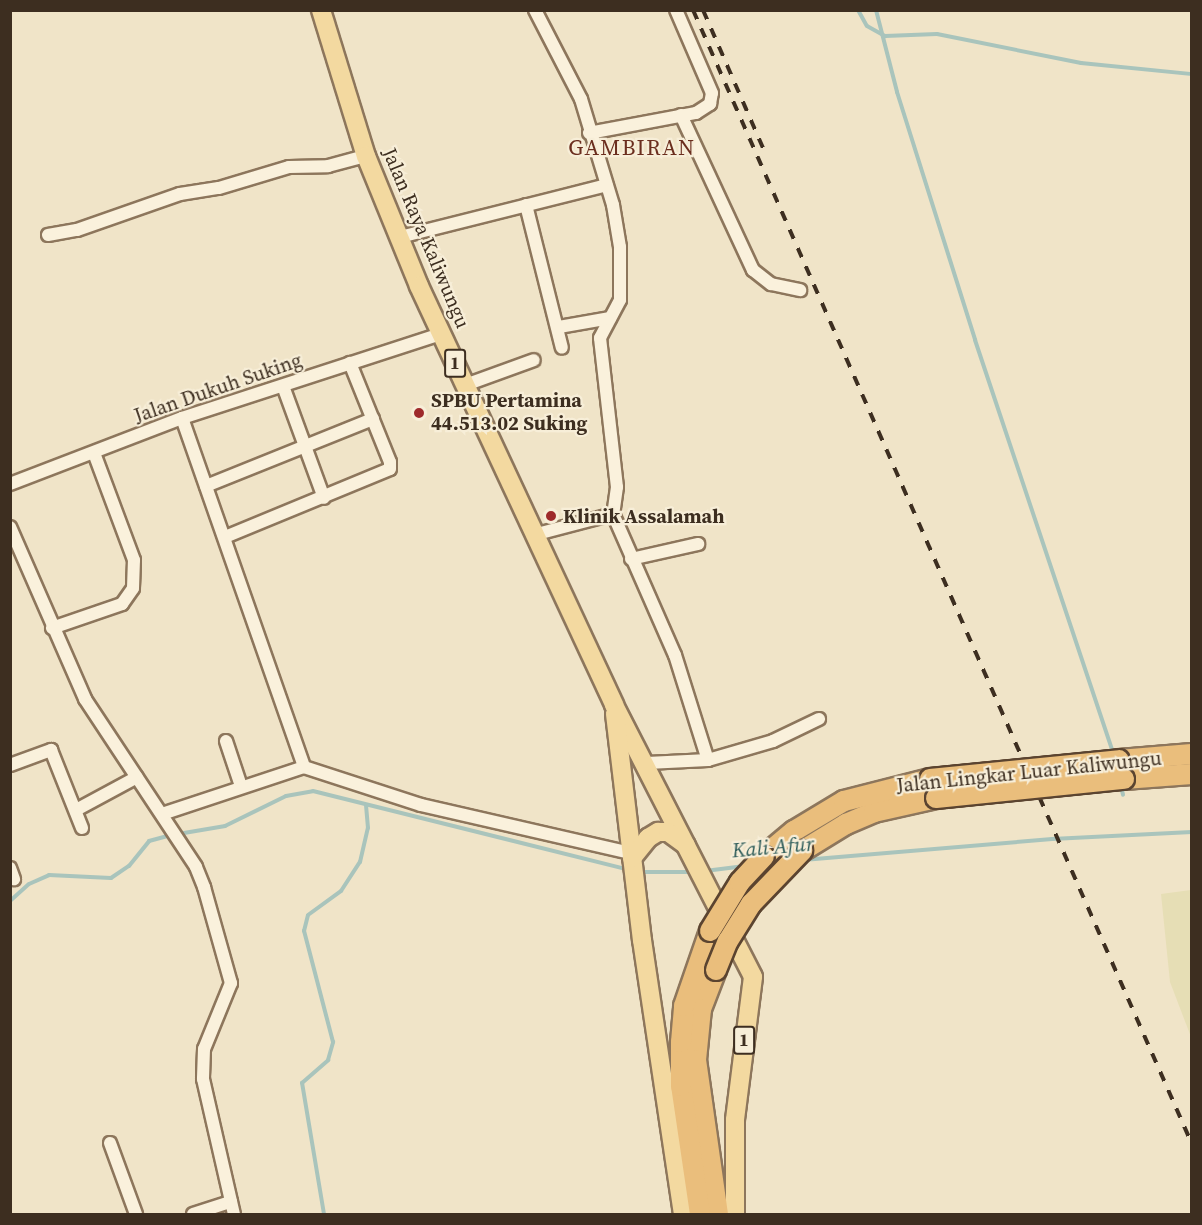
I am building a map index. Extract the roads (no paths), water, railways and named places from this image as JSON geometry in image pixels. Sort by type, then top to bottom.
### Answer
[{"type":"highway","name":"Jalan Lingkar Luar Kaliwungu","points":[[718,1215],[696,1060],[701,1009],[728,941],[751,904],[802,851],[846,824],[874,812],[936,798],[1121,770],[1191,754]]},
{"type":"highway","name":"Jalan Lingkar Luar Kaliwungu","points":[[700,1215],[681,1086],[684,1006],[710,931],[740,882],[764,856],[811,820],[844,801],[930,779],[1121,770],[1191,774]]},
{"type":"main road","name":"Jalan Raya Kaliwungu","points":[[321,10],[366,156],[400,237],[441,334],[537,534],[614,705]]},
{"type":"main road","name":"1","points":[[614,705],[646,763],[753,977],[736,1110],[735,1215]]},
{"type":"main road","name":"1","points":[[614,705],[632,862],[682,1215]]},
{"type":"main road","points":[[632,862],[648,838],[658,832],[677,836],[694,862]]},
{"type":"street","points":[[535,10],[581,99],[589,134],[607,185],[622,278],[620,300],[600,338],[617,482],[613,514],[675,655],[708,760]]},
{"type":"street","points":[[589,134],[681,115],[707,107],[712,93],[676,10]]},
{"type":"street","points":[[681,115],[753,270],[771,284],[800,290]]},
{"type":"street","points":[[48,236],[77,230],[180,194],[219,188],[289,167],[328,166],[366,156]]},
{"type":"street","points":[[400,237],[607,185]]},
{"type":"street","points":[[526,205],[559,327],[562,348]]},
{"type":"street","points":[[559,327],[609,318]]},
{"type":"street","name":"Jalan Dukuh Suking","points":[[10,484],[182,418],[441,334]]},
{"type":"street","points":[[465,385],[534,360]]},
{"type":"street","points":[[225,537],[390,469],[350,363]]},
{"type":"street","points":[[283,386],[324,498]]},
{"type":"street","points":[[182,418],[304,767]]},
{"type":"street","points":[[206,486],[373,419]]},
{"type":"street","points":[[52,628],[122,604],[133,588],[134,560],[94,453]]},
{"type":"street","points":[[537,534],[613,514]]},
{"type":"street","points":[[10,526],[52,628],[85,699],[199,874],[231,978],[202,1065],[233,1208],[193,1215]]},
{"type":"street","points":[[631,559],[698,544]]},
{"type":"street","points":[[646,763],[708,760],[772,741],[819,719]]},
{"type":"street","points":[[226,741],[241,786]]},
{"type":"street","points":[[10,765],[51,750],[82,828]]},
{"type":"street","points":[[162,814],[304,767],[421,805],[632,862]]},
{"type":"street","points":[[76,810],[137,777]]},
{"type":"street","points":[[110,1143],[136,1215]]},
{"type":"waterway","points":[[858,10],[867,26],[885,36],[937,34],[1081,63],[1192,74]]},
{"type":"waterway","points":[[876,10],[897,92],[975,340],[1114,755]]},
{"type":"waterway","points":[[1121,786],[1123,795]]},
{"type":"waterway","name":"Kali Afur","points":[[178,834],[225,826],[286,796],[313,791],[629,870]]},
{"type":"waterway","points":[[324,1214],[302,1083],[328,1060],[333,1042],[304,931],[308,915],[341,891],[360,862],[368,828],[366,805]]},
{"type":"waterway","name":"Kali Afur","points":[[803,860],[1052,839],[1192,832]]},
{"type":"waterway","points":[[10,901],[29,884],[49,875],[111,878],[129,866],[149,841],[171,835]]},
{"type":"waterway","name":"Kali Afur","points":[[705,871],[745,866]]},
{"type":"waterway","name":"Kali Afur","points":[[639,872],[695,872]]},
{"type":"railway","points":[[693,10],[1192,1144]]},
{"type":"railway","points":[[703,10],[764,150]]},
{"type":"place","name":"SPBU Pertamina 44.513.02 Suking","points":[[419,413]]},
{"type":"place","name":"Klinik Assalamah","points":[[551,516]]},
{"type":"district","name":"GAMBIRAN","points":[[632,148]]}]
